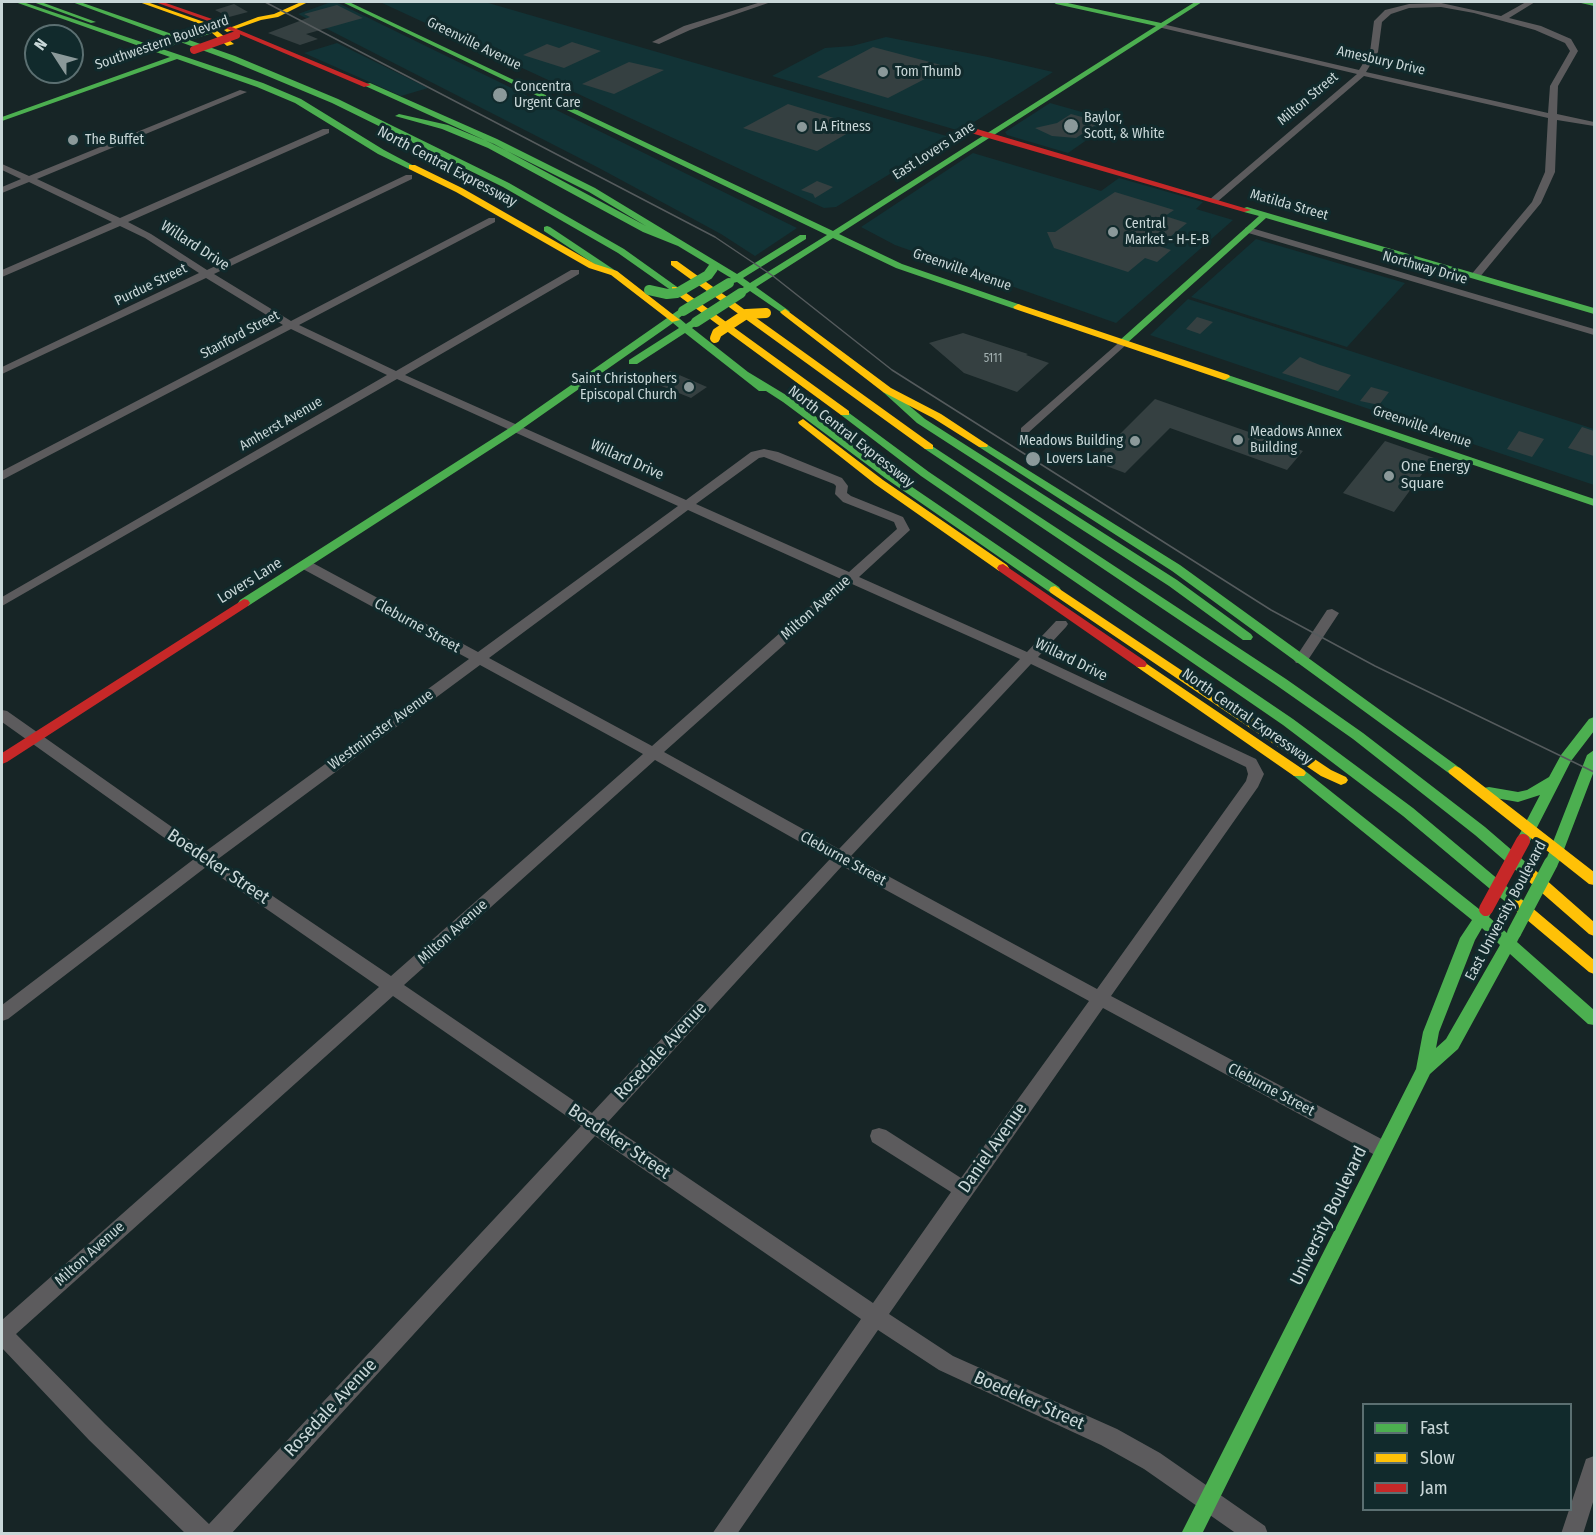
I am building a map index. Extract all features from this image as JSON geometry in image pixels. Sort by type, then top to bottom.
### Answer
[{"type":"main road","name":"North Central Expressway","points":[[18,2],[261,85],[297,101],[381,152],[459,190],[592,266],[614,273],[642,289],[715,344],[747,375],[879,482],[1320,788],[1483,914],[1511,938],[1594,1019]]},
{"type":"main road","points":[[36,2],[184,51],[217,52]]},
{"type":"main road","name":"North Central Expressway","points":[[75,2],[217,52],[351,109],[525,195],[641,264],[732,329],[925,474],[1251,694],[1408,812],[1594,968]]},
{"type":"main road","name":"North Central Expressway","points":[[108,2],[228,31],[332,84],[530,179],[646,244]]},
{"type":"main road","points":[[142,2],[228,31]]},
{"type":"main road","name":"North Central Expressway","points":[[158,2],[349,77],[533,160],[592,190],[686,246],[745,290],[805,327],[887,390],[937,416],[1152,553],[1483,791],[1594,880]]},
{"type":"main road","name":"Southwestern Boulevard","points":[[2,119],[91,86],[166,52],[228,31],[275,20],[276,16],[300,5],[320,2]]},
{"type":"main road","name":"Greenville Avenue","points":[[345,2],[407,26],[466,53],[839,231],[1128,338],[1464,453],[1594,503]]},
{"type":"main road","name":"Greenville Avenue","points":[[368,2],[407,26]]},
{"type":"main road","name":"Amesbury Drive","points":[[1056,2],[1152,23]]},
{"type":"main road","name":"Amesbury Drive","points":[[1074,2],[1152,23]]},
{"type":"main road","name":"East Lovers Lane","points":[[691,325],[1081,77],[1179,2]]},
{"type":"main road","name":"East Lovers Lane","points":[[678,314],[1065,73],[1152,23],[1199,2]]},
{"type":"main road","points":[[1583,2],[1594,4]]},
{"type":"main road","points":[[1065,73],[1081,77]]},
{"type":"main road","points":[[351,109],[360,126],[391,146],[471,185],[574,245],[614,273]]},
{"type":"main road","points":[[399,116],[445,127],[491,146],[646,230],[686,246]]},
{"type":"main road","name":"Matilda Street","points":[[974,131],[1594,311]]},
{"type":"main road","points":[[1128,338],[1265,215]]},
{"type":"main road","points":[[665,257],[966,474],[1281,682],[1358,736],[1480,831],[1594,930]]},
{"type":"main road","points":[[642,289],[667,294],[677,292],[708,275],[710,264]]},
{"type":"main road","name":"Lovers Lane","points":[[2,759],[515,429],[678,314]]},
{"type":"main road","points":[[715,344],[717,333],[746,314],[766,314],[805,327]]},
{"type":"main road","name":"Lovers Lane","points":[[515,429],[614,374],[691,325]]},
{"type":"main road","points":[[747,375],[787,400],[889,476],[964,528],[1326,773],[1408,812]]},
{"type":"main road","points":[[887,390],[921,421],[1173,583],[1260,647]]},
{"type":"main road","name":"Greenville Avenue","points":[[1464,453],[1594,490]]},
{"type":"main road","points":[[1295,675],[1358,736]]},
{"type":"main road","name":"East University Boulevard","points":[[1483,914],[1531,829],[1570,753],[1594,722]]},
{"type":"main road","name":"East University Boulevard","points":[[1424,1069],[1452,1044],[1511,938],[1558,850],[1584,776],[1594,755]]},
{"type":"main road","points":[[1483,791],[1518,797],[1531,794],[1555,779]]},
{"type":"main road","name":"University Boulevard","points":[[1191,1533],[1424,1069],[1431,1032],[1468,938],[1483,914]]},
{"type":"street","points":[[656,42],[687,28],[767,2]]},
{"type":"street","points":[[1503,18],[1531,2]]},
{"type":"street","name":"Milton Street","points":[[1214,200],[1361,74],[1374,52],[1378,21],[1388,12],[1408,6],[1441,5],[1503,18],[1548,31],[1568,41],[1574,51],[1554,86],[1552,117]]},
{"type":"street","name":"Amesbury Drive","points":[[1152,23],[1361,74],[1552,117],[1594,124]]},
{"type":"street","points":[[2,190],[243,92]]},
{"type":"street","points":[[1475,276],[1542,193],[1550,172],[1552,117]]},
{"type":"street","points":[[2,274],[326,130]]},
{"type":"street","name":"Willard Drive","points":[[2,167],[148,236],[290,325],[515,429],[1029,658],[1251,763]]},
{"type":"street","name":"Purdue Street","points":[[2,372],[409,177]]},
{"type":"street","name":"Stanford Street","points":[[2,476],[492,220]]},
{"type":"street","name":"Northway Drive","points":[[1248,230],[1594,332]]},
{"type":"street","name":"Amherst Avenue","points":[[2,602],[575,272]]},
{"type":"street","points":[[1025,430],[1128,338]]},
{"type":"street","name":"Westminster Avenue","points":[[2,1014],[206,859],[748,459],[764,453],[837,481],[842,486],[841,494],[847,499],[899,520],[904,530]]},
{"type":"street","name":"Milton Avenue","points":[[2,1333],[904,530]]},
{"type":"street","name":"Cleburne Street","points":[[306,565],[654,753],[840,858],[1099,999],[1382,1149]]},
{"type":"street","points":[[1301,660],[1332,612]]},
{"type":"street","name":"Rosedale Avenue","points":[[215,1533],[840,858],[1061,624]]},
{"type":"street","name":"Boedeker Street","points":[[2,715],[206,859],[875,1317],[946,1363],[1109,1437],[1152,1461],[1257,1533]]},
{"type":"street","name":"Daniel Avenue","points":[[723,1533],[1253,783],[1256,774],[1251,763]]},
{"type":"street","points":[[879,1136],[964,1190]]},
{"type":"street","points":[[2,1333],[97,1432],[203,1533]]},
{"type":"street","points":[[1572,1533],[1594,1467]]},
{"type":"shaded area","points":[[336,2],[797,228],[755,256],[721,234],[599,168],[298,14]]},
{"type":"shaded area","points":[[380,2],[485,2],[950,137],[836,207],[824,208]]},
{"type":"shaded area","points":[[886,37],[1053,72],[960,131],[772,76],[825,48],[852,46]]},
{"type":"shaded area","points":[[337,43],[428,88],[401,96],[304,53]]},
{"type":"shaded area","points":[[1050,103],[1114,121],[1068,153],[1007,135],[1005,132]]},
{"type":"shaded area","points":[[973,153],[1101,191],[1119,178],[1203,202],[1196,209],[1233,220],[1116,323],[895,245],[861,227]]},
{"type":"shaded area","points":[[1256,239],[1405,283],[1347,347],[1191,297]]},
{"type":"shaded area","points":[[1188,299],[1594,429],[1594,485],[1150,335]]},
{"type":"building","points":[[234,4],[248,12],[229,17],[215,10]]},
{"type":"building","points":[[337,5],[363,18],[306,34],[318,39],[300,45],[268,33],[310,17],[304,14]]},
{"type":"building","points":[[572,42],[601,51],[564,68],[523,55],[547,44],[559,48]]},
{"type":"building","name":"Tom Thumb","points":[[873,47],[948,67],[888,98],[817,77]]},
{"type":"building","points":[[629,62],[664,70],[614,94],[582,84]]},
{"type":"building","name":"LA Fitness","points":[[788,104],[860,126],[817,151],[743,128]]},
{"type":"building","name":"Baylor, Scott, & White","points":[[1071,114],[1100,122],[1076,138],[1052,136],[1035,128],[1057,123]]},
{"type":"building","points":[[817,181],[833,187],[815,198],[813,194],[801,190]]},
{"type":"building","name":"Central Market - H-E-B","points":[[1115,192],[1174,210],[1165,216],[1187,223],[1159,246],[1171,250],[1157,262],[1145,258],[1128,272],[1054,248],[1047,232],[1055,232]]},
{"type":"building","points":[[1197,317],[1213,322],[1200,334],[1186,329]]},
{"type":"building","points":[[963,333],[1049,363],[1017,392],[964,373],[929,343]]},
{"type":"building","points":[[1300,357],[1351,375],[1338,391],[1282,373]]},
{"type":"building","name":"Saint Christophers Episcopal Church","points":[[670,371],[707,387],[691,398],[659,385],[661,383],[656,380]]},
{"type":"building","points":[[1371,387],[1389,392],[1379,405],[1360,401]]},
{"type":"building","points":[[1155,399],[1303,451],[1287,470],[1170,428],[1125,473],[1093,461]]},
{"type":"building","points":[[1582,427],[1594,431],[1594,456],[1568,448]]},
{"type":"building","points":[[1519,431],[1544,439],[1532,457],[1507,449]]},
{"type":"building","name":"One Energy Square","points":[[1385,441],[1434,458],[1394,512],[1343,493]]},
{"type":"tram line","points":[[265,2],[715,237],[773,276],[892,370],[1271,610],[1375,666],[1594,772]]},
{"type":"traffic: fast","points":[[18,2],[260,85],[298,101],[381,152],[412,167]]},
{"type":"traffic: fast","points":[[36,2],[93,22]]},
{"type":"traffic: fast","points":[[75,2],[232,58],[335,101],[506,185],[621,251],[675,289]]},
{"type":"traffic: fast","points":[[345,2],[899,266],[1018,307]]},
{"type":"traffic: fast","points":[[1056,2],[1161,25]]},
{"type":"traffic: fast","points":[[741,293],[1199,2]]},
{"type":"traffic: fast","points":[[1583,2],[1594,4]]},
{"type":"traffic: fast","points":[[158,46],[209,30],[214,25]]},
{"type":"traffic: fast","points":[[2,119],[179,56]]},
{"type":"traffic: fast","points":[[367,85],[494,141],[592,190],[737,278],[785,312]]},
{"type":"traffic: fast","points":[[399,116],[445,127],[491,146],[646,230],[686,246]]},
{"type":"traffic: fast","points":[[1247,210],[1594,311]]},
{"type":"traffic: fast","points":[[1123,342],[1265,215]]},
{"type":"traffic: fast","points":[[547,229],[614,273]]},
{"type":"traffic: fast","points":[[729,283],[803,237]]},
{"type":"traffic: fast","points":[[649,290],[667,294],[677,293],[708,275],[713,268]]},
{"type":"traffic: fast","points":[[683,311],[729,283]]},
{"type":"traffic: fast","points":[[696,322],[741,293]]},
{"type":"traffic: fast","points":[[244,603],[515,429],[683,311]]},
{"type":"traffic: fast","points":[[675,320],[763,389]]},
{"type":"traffic: fast","points":[[633,362],[695,322]]},
{"type":"traffic: fast","points":[[747,375],[787,400],[889,476],[1055,590]]},
{"type":"traffic: fast","points":[[1225,377],[1594,503]]},
{"type":"traffic: fast","points":[[887,390],[921,421],[1173,583],[1247,637]]},
{"type":"traffic: fast","points":[[845,413],[925,474],[1288,722],[1408,812],[1519,905]]},
{"type":"traffic: fast","points":[[983,445],[1176,568],[1455,771]]},
{"type":"traffic: fast","points":[[929,447],[1358,736],[1480,831],[1531,875]]},
{"type":"traffic: fast","points":[[1524,839],[1566,758],[1594,722]]},
{"type":"traffic: fast","points":[[1553,860],[1594,755]]},
{"type":"traffic: fast","points":[[1299,773],[1480,918],[1594,1019]]},
{"type":"traffic: fast","points":[[1489,792],[1518,797],[1531,794],[1555,780]]},
{"type":"traffic: fast","points":[[1514,933],[1551,863]]},
{"type":"traffic: fast","points":[[1191,1534],[1424,1069],[1431,1032],[1468,938],[1486,909]]},
{"type":"traffic: fast","points":[[1424,1069],[1452,1044],[1514,934]]},
{"type":"traffic: slow","points":[[142,2],[205,24],[230,44]]},
{"type":"traffic: slow","points":[[227,30],[260,18],[276,16],[305,2]]},
{"type":"traffic: slow","points":[[412,167],[459,190],[592,266],[614,273],[675,320]]},
{"type":"traffic: slow","points":[[674,263],[929,447]]},
{"type":"traffic: slow","points":[[675,289],[845,413]]},
{"type":"traffic: slow","points":[[1018,307],[1225,377]]},
{"type":"traffic: slow","points":[[785,312],[887,390],[937,416],[983,445]]},
{"type":"traffic: slow","points":[[715,338],[717,333],[746,314],[766,313]]},
{"type":"traffic: slow","points":[[803,422],[879,482],[1003,568]]},
{"type":"traffic: slow","points":[[1055,590],[1326,773],[1341,780]]},
{"type":"traffic: slow","points":[[1141,664],[1299,773]]},
{"type":"traffic: slow","points":[[1455,771],[1594,880]]},
{"type":"traffic: slow","points":[[1531,875],[1594,930]]},
{"type":"traffic: slow","points":[[1519,905],[1594,968]]},
{"type":"traffic: jam","points":[[158,2],[213,21],[367,85]]},
{"type":"traffic: jam","points":[[194,50],[236,35]]},
{"type":"traffic: jam","points":[[974,131],[1247,210]]},
{"type":"traffic: jam","points":[[1003,568],[1141,664]]},
{"type":"traffic: jam","points":[[2,759],[244,603]]},
{"type":"traffic: jam","points":[[1486,909],[1523,841]]},
{"type":"place","name":"Tom Thumb","points":[[883,72]]},
{"type":"place","name":"Concentra Urgent Care","points":[[500,95]]},
{"type":"place","name":"Baylor, Scott, & White","points":[[1071,126]]},
{"type":"place","name":"LA Fitness","points":[[802,127]]},
{"type":"place","name":"The Buffet","points":[[73,140]]},
{"type":"place","name":"Central Market - H-E-B","points":[[1113,232]]},
{"type":"place","name":"Saint Christophers Episcopal Church","points":[[689,387]]},
{"type":"place","name":"Meadows Annex Building","points":[[1238,440]]},
{"type":"place","name":"Meadows Building","points":[[1135,441]]},
{"type":"place","name":"Lovers Lane","points":[[1033,459]]},
{"type":"place","name":"One Energy Square","points":[[1389,476]]}]
